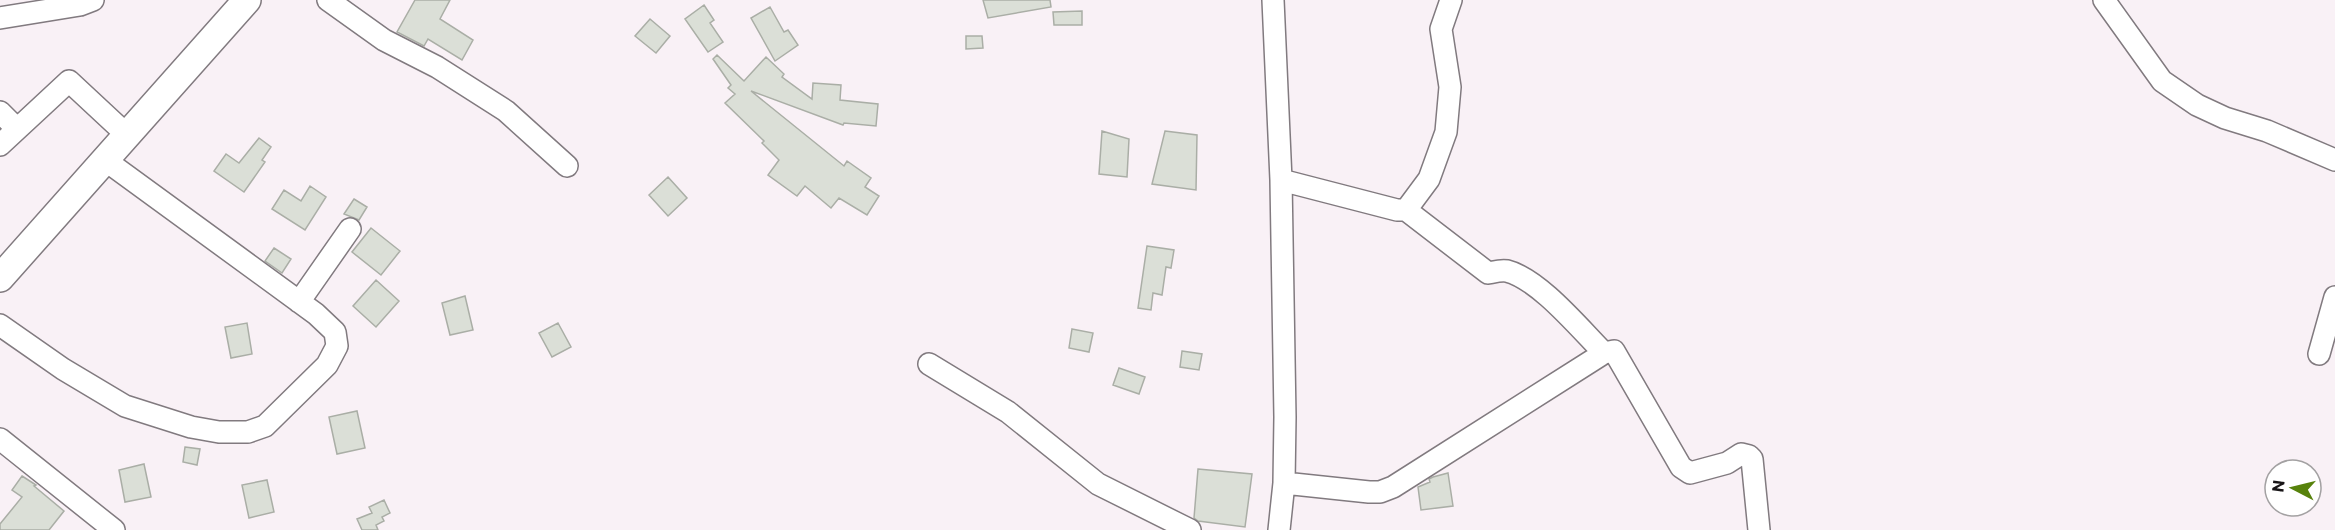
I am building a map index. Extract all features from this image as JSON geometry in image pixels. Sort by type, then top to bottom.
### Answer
[{"type":"main road","points":[[0,278],[247,0]]},
{"type":"street","points":[[0,18],[80,5],[93,0]]},
{"type":"street","points":[[328,0],[384,39],[437,67],[506,111],[567,165]]},
{"type":"street","points":[[1273,0],[1281,180],[1284,483],[1279,530]]},
{"type":"street","points":[[1406,210],[1429,179],[1446,132],[1450,87],[1441,29],[1450,0]]},
{"type":"street","points":[[2104,0],[2162,81],[2197,105],[2225,118],[2267,130],[2335,160]]},
{"type":"street","points":[[0,7],[39,1]]},
{"type":"street","points":[[0,145],[69,81],[127,135]]},
{"type":"street","points":[[0,112],[16,128]]},
{"type":"street","points":[[0,325],[63,369],[125,406],[191,427],[219,432],[248,432],[265,426],[327,364],[337,346],[335,332],[299,302],[105,160]]},
{"type":"street","points":[[1281,180],[1397,210],[1406,210],[1488,273],[1508,272],[1528,281],[1556,305],[1604,353]]},
{"type":"street","points":[[299,302],[350,229]]},
{"type":"street","points":[[2319,354],[2335,297]]},
{"type":"street","points":[[1284,483],[1369,492],[1380,492],[1393,487],[1604,353],[1614,351],[1681,467],[1690,472],[1727,463],[1741,454],[1752,459],[1759,530]]},
{"type":"street","points":[[929,364],[1008,412],[1098,484],[1190,530]]},
{"type":"street","points":[[0,439],[114,530]]},
{"type":"building","points":[[415,0],[450,0],[440,19],[473,40],[462,60],[428,39],[424,46],[397,32]]},
{"type":"building","points":[[983,0],[1050,0],[1051,7],[988,18]]},
{"type":"building","points":[[704,5],[714,20],[710,23],[723,42],[708,52],[685,19]]},
{"type":"building","points":[[770,7],[784,32],[788,30],[798,45],[775,61],[751,18]]},
{"type":"building","points":[[1082,11],[1082,25],[1054,25],[1053,12]]},
{"type":"building","points":[[650,19],[670,36],[656,53],[635,36]]},
{"type":"building","points":[[966,36],[982,36],[983,48],[966,49]]},
{"type":"building","points":[[717,55],[744,81],[766,57],[784,74],[782,77],[812,99],[813,83],[841,85],[840,100],[878,104],[876,126],[844,123],[843,125],[751,91],[844,166],[847,161],[871,178],[865,187],[879,196],[867,215],[839,198],[831,208],[805,186],[797,196],[768,175],[779,160],[762,143],[764,141],[725,103],[735,94],[728,88],[731,85],[713,59]]},
{"type":"building","points":[[1102,131],[1129,139],[1127,177],[1099,174]]},
{"type":"building","points":[[1165,131],[1197,135],[1196,190],[1152,184]]},
{"type":"building","points":[[259,138],[271,147],[262,160],[265,162],[244,192],[214,171],[226,154],[239,163]]},
{"type":"building","points":[[668,177],[687,198],[668,216],[649,195]]},
{"type":"building","points":[[310,186],[326,197],[305,230],[272,209],[284,190],[301,201]]},
{"type":"building","points":[[354,199],[367,207],[359,220],[344,214]]},
{"type":"building","points":[[371,228],[400,251],[381,275],[352,252]]},
{"type":"building","points":[[1147,246],[1174,250],[1171,268],[1166,267],[1162,295],[1153,293],[1151,310],[1138,308]]},
{"type":"building","points":[[274,248],[291,259],[282,273],[265,261]]},
{"type":"building","points":[[376,280],[399,301],[376,327],[353,306]]},
{"type":"building","points":[[465,296],[473,330],[450,335],[442,303]]},
{"type":"building","points":[[247,323],[252,354],[231,358],[225,327]]},
{"type":"building","points":[[558,323],[571,347],[552,357],[539,333]]},
{"type":"building","points":[[1072,329],[1093,333],[1089,352],[1069,348]]},
{"type":"building","points":[[1182,351],[1202,354],[1199,370],[1180,367]]},
{"type":"building","points":[[1119,368],[1145,377],[1139,394],[1113,385]]},
{"type":"building","points":[[357,411],[365,448],[337,454],[329,417]]},
{"type":"building","points":[[185,447],[200,449],[197,465],[183,462]]},
{"type":"building","points":[[144,464],[151,497],[125,502],[119,470]]},
{"type":"building","points":[[1198,469],[1252,474],[1245,527],[1198,521],[1194,518]]},
{"type":"building","points":[[1448,473],[1453,506],[1421,510],[1418,487],[1430,482],[1429,479],[1433,477]]},
{"type":"building","points":[[22,476],[36,485],[34,486],[64,511],[49,530],[0,530],[0,524],[22,497],[12,490]]},
{"type":"building","points":[[267,480],[274,512],[249,518],[242,485]]},
{"type":"building","points":[[384,500],[390,513],[382,517],[384,521],[376,525],[378,530],[362,530],[357,519],[372,513],[369,507]]}]
